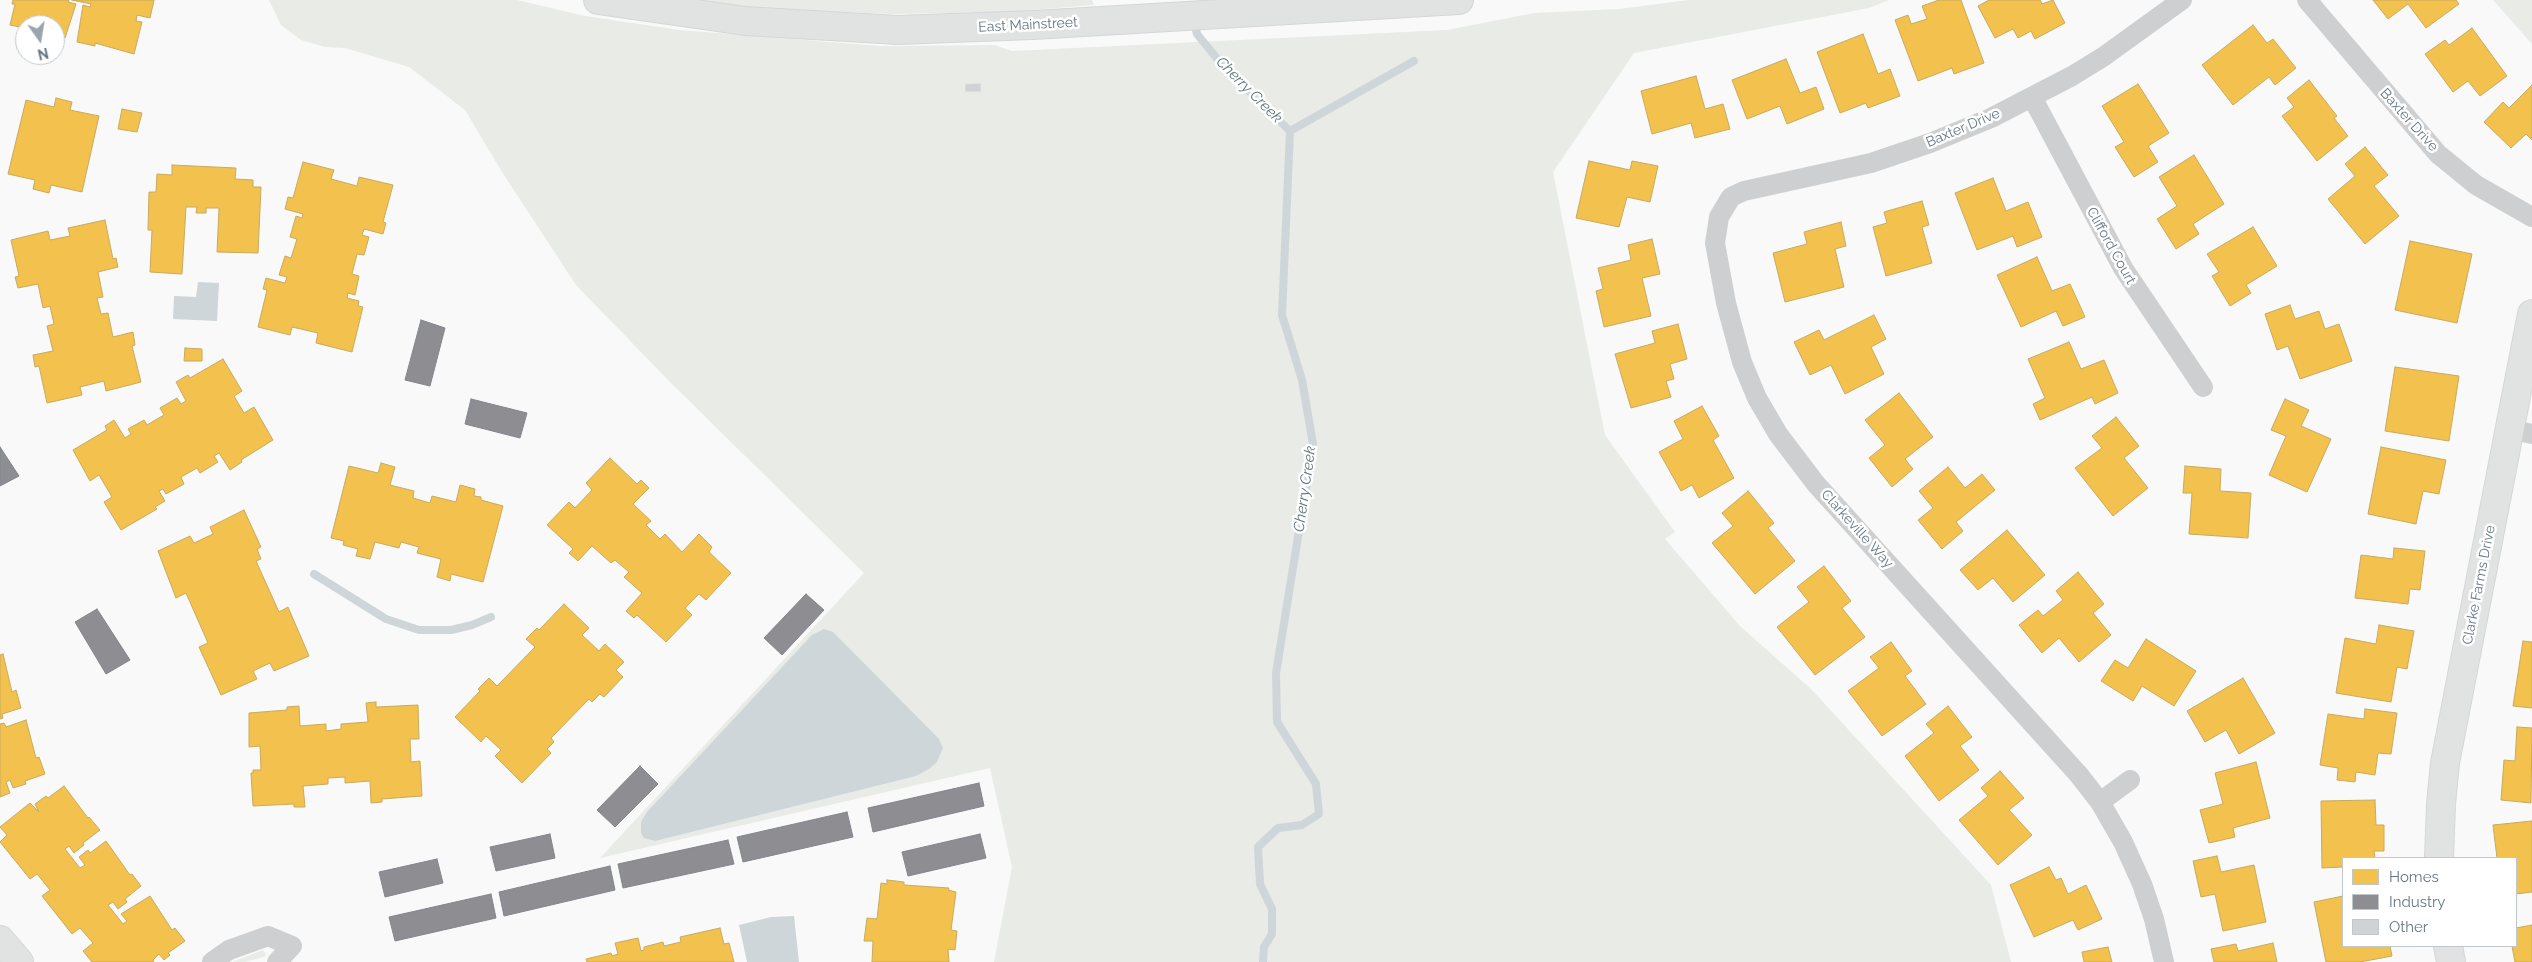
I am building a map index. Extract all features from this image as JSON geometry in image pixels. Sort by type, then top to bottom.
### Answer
[{"type":"main road","name":"East Mainstreet","points":[[598,0],[746,21],[844,28],[929,30],[1459,0]]},
{"type":"main road","name":"Clarke Farms Drive","points":[[2439,857],[2445,763],[2520,432],[2532,314]]},
{"type":"main road","points":[[0,940],[18,962]]},
{"type":"main road","points":[[2448,947],[2451,962]]},
{"type":"street","name":"Baxter Drive","points":[[1724,206],[1731,197],[1744,192],[1846,170],[1910,150],[1991,118],[2103,57],[2182,0]]},
{"type":"street","name":"Baxter Drive","points":[[2307,0],[2438,154],[2476,185],[2532,217]]},
{"type":"street","name":"Clifford Court","points":[[2032,97],[2123,268],[2203,387]]},
{"type":"street","name":"Clarkeville Way","points":[[1724,206],[1716,228],[1715,243],[1724,296],[1742,362],[1758,398],[1778,434],[1816,484],[2079,775],[2100,802],[2126,847],[2142,884],[2154,919],[2164,962]]},
{"type":"street","points":[[2100,802],[2130,780]]},
{"type":"street","points":[[212,962],[229,950],[268,936],[292,946],[278,962]]},
{"type":"shaded area","points":[[269,0],[517,0],[585,16],[680,30],[880,46],[994,45],[1012,51],[1447,30],[1534,13],[1619,9],[1689,0],[1889,0],[1869,8],[1634,53],[1553,172],[1605,435],[1675,532],[1665,539],[1740,626],[1812,690],[1991,885],[2011,962],[994,962],[1012,867],[990,768],[600,858],[864,573],[669,381],[576,285],[502,172],[465,110],[409,67],[345,48],[325,47],[301,40],[281,25]]},
{"type":"shaded area","points":[[682,0],[1092,0],[1094,5],[1006,12],[893,14],[766,9]]},
{"type":"shaded area","points":[[2493,0],[2532,0],[2532,44]]},
{"type":"shaded area","points":[[198,282],[219,283],[217,321],[173,319],[174,296],[196,297]]},
{"type":"shaded area","points":[[824,629],[833,632],[939,739],[943,748],[937,762],[916,776],[655,841],[644,838],[641,833],[641,822],[647,812],[812,635]]},
{"type":"shaded area","points":[[794,916],[799,962],[747,962],[739,925],[771,917]]},
{"type":"shaded area","points":[[263,950],[266,955],[264,957],[244,962],[232,962]]},
{"type":"building: Homes","points":[[13,0],[69,0],[68,2],[76,4],[65,38],[65,15],[15,15],[15,26],[10,25],[15,4],[12,4]]},
{"type":"building: Homes","points":[[72,0],[154,0],[150,18],[137,15],[136,21],[142,22],[134,54],[95,43],[95,46],[77,42],[83,5],[90,7],[91,4]]},
{"type":"building: Homes","points":[[1939,0],[1961,0],[1984,63],[1954,74],[1952,68],[1918,81],[1895,20],[1908,15],[1911,24],[1927,19],[1922,6]]},
{"type":"building: Homes","points":[[1989,0],[2040,0],[2042,4],[2053,0],[2065,23],[2035,39],[2031,31],[2018,38],[2013,29],[1995,38],[1978,6]]},
{"type":"building: Homes","points":[[2373,0],[2456,0],[2459,4],[2426,28],[2408,4],[2388,19]]},
{"type":"building: Homes","points":[[2253,25],[2267,43],[2273,39],[2296,68],[2275,85],[2269,77],[2233,105],[2202,65]]},
{"type":"building: Homes","points":[[2472,28],[2507,76],[2480,96],[2468,81],[2453,92],[2425,54],[2445,40],[2449,45]]},
{"type":"building: Homes","points":[[1863,34],[1878,74],[1890,69],[1900,96],[1868,108],[1866,103],[1840,113],[1817,52]]},
{"type":"building: Homes","points":[[1786,59],[1800,93],[1816,87],[1824,109],[1787,124],[1780,106],[1747,119],[1732,80]]},
{"type":"building: Homes","points":[[1696,76],[1705,109],[1723,104],[1730,129],[1695,138],[1691,123],[1652,134],[1641,91]]},
{"type":"building: Homes","points":[[2309,80],[2337,116],[2334,118],[2348,136],[2317,161],[2282,116],[2294,107],[2287,98]]},
{"type":"building: Homes","points":[[2138,84],[2169,133],[2148,146],[2158,162],[2134,177],[2115,147],[2124,142],[2102,106]]},
{"type":"building: Homes","points":[[2532,85],[2532,140],[2526,134],[2511,148],[2484,122],[2503,102],[2509,108]]},
{"type":"building: Homes","points":[[56,98],[72,102],[70,110],[99,116],[82,192],[51,185],[49,193],[33,189],[35,180],[8,174],[26,100],[54,107]]},
{"type":"building: Homes","points":[[122,109],[142,113],[137,132],[118,129]]},
{"type":"building: Homes","points":[[2365,147],[2388,175],[2374,186],[2399,216],[2365,244],[2328,199],[2355,176],[2345,164]]},
{"type":"building: Homes","points":[[2194,155],[2224,204],[2193,224],[2199,234],[2176,249],[2157,219],[2177,206],[2159,177]]},
{"type":"building: Homes","points":[[1589,161],[1630,170],[1632,161],[1658,166],[1650,202],[1627,197],[1619,227],[1576,218]]},
{"type":"building: Homes","points":[[303,162],[334,170],[331,179],[357,186],[359,177],[393,185],[383,222],[386,223],[383,234],[364,229],[362,235],[369,237],[364,255],[357,254],[352,274],[359,276],[355,295],[348,293],[347,298],[359,301],[358,306],[363,307],[352,352],[316,343],[318,333],[292,327],[290,335],[258,327],[267,290],[263,289],[266,278],[285,283],[287,277],[279,275],[285,256],[291,258],[297,239],[290,237],[296,216],[302,218],[303,214],[285,209],[288,197],[293,198]]},
{"type":"building: Homes","points":[[172,165],[236,168],[235,179],[253,180],[253,187],[261,187],[258,253],[217,252],[219,208],[206,208],[206,213],[196,213],[197,207],[186,207],[182,274],[150,272],[152,230],[148,230],[149,192],[156,192],[157,174],[172,175]]},
{"type":"building: Homes","points":[[1993,178],[2006,211],[2028,202],[2042,237],[2017,247],[2013,236],[1977,250],[1955,193]]},
{"type":"building: Homes","points":[[1922,201],[1929,225],[1922,227],[1932,263],[1886,276],[1873,227],[1887,223],[1884,212]]},
{"type":"building: Homes","points":[[105,220],[113,259],[116,258],[118,267],[98,272],[103,297],[97,298],[101,314],[108,313],[113,337],[133,332],[135,345],[132,346],[141,382],[106,391],[104,381],[80,387],[82,395],[47,403],[39,366],[35,367],[33,355],[53,351],[47,326],[54,324],[50,306],[43,308],[38,284],[18,288],[15,277],[19,276],[11,240],[48,231],[50,240],[70,236],[68,228]]},
{"type":"building: Homes","points":[[1841,222],[1846,246],[1835,249],[1844,287],[1785,302],[1773,253],[1807,244],[1804,232]]},
{"type":"building: Homes","points":[[2253,227],[2277,266],[2246,285],[2251,293],[2230,306],[2212,276],[2219,272],[2207,254]]},
{"type":"building: Homes","points":[[1652,239],[1660,274],[1642,278],[1651,316],[1604,327],[1596,291],[1603,289],[1598,268],[1631,260],[1628,245]]},
{"type":"building: Homes","points":[[2410,241],[2472,254],[2457,323],[2395,310]]},
{"type":"building: Homes","points":[[2037,257],[2052,291],[2070,284],[2085,317],[2063,326],[2056,311],[2021,327],[1997,275]]},
{"type":"building: Homes","points":[[2290,305],[2295,319],[2319,311],[2325,329],[2339,324],[2352,361],[2300,379],[2288,346],[2277,350],[2265,314]]},
{"type":"building: Homes","points":[[1874,315],[1886,339],[1871,347],[1884,374],[1845,394],[1831,365],[1810,375],[1794,342],[1819,330],[1824,340]]},
{"type":"building: Homes","points":[[1678,324],[1687,359],[1670,364],[1674,379],[1666,381],[1671,397],[1631,408],[1615,354],[1655,343],[1652,331]]},
{"type":"building: Homes","points":[[2069,342],[2081,369],[2104,360],[2118,393],[2095,404],[2092,397],[2040,420],[2033,404],[2045,398],[2028,359]]},
{"type":"building: Homes","points":[[185,348],[202,349],[202,361],[184,361]]},
{"type":"building: Homes","points":[[223,359],[242,391],[234,396],[244,413],[254,407],[273,440],[241,460],[242,462],[230,470],[219,453],[214,456],[218,462],[200,473],[197,468],[181,477],[184,484],[166,494],[163,489],[159,491],[165,501],[155,507],[157,509],[121,530],[104,502],[112,497],[99,475],[90,481],[73,450],[107,430],[105,426],[114,420],[125,438],[131,434],[128,429],[144,420],[147,425],[164,415],[160,408],[177,398],[181,404],[186,401],[176,382],[188,375],[190,378]]},
{"type":"building: Homes","points":[[2395,367],[2459,376],[2449,441],[2385,431]]},
{"type":"building: Homes","points":[[1899,393],[1933,437],[1905,459],[1913,469],[1892,487],[1869,458],[1885,445],[1865,420]]},
{"type":"building: Homes","points":[[2285,399],[2309,410],[2301,426],[2331,439],[2307,492],[2269,475],[2286,436],[2271,430]]},
{"type":"building: Homes","points":[[1702,406],[1719,436],[1713,440],[1734,478],[1699,498],[1692,485],[1681,491],[1659,452],[1683,439],[1674,421]]},
{"type":"building: Homes","points":[[2116,417],[2139,446],[2124,458],[2148,488],[2113,516],[2075,468],[2102,448],[2092,436]]},
{"type":"building: Homes","points":[[2381,447],[2446,460],[2439,494],[2423,491],[2416,524],[2368,514]]},
{"type":"building: Homes","points":[[610,458],[637,484],[641,480],[649,488],[633,504],[651,521],[646,525],[660,539],[665,534],[682,552],[699,534],[712,547],[709,552],[731,573],[706,600],[699,594],[685,608],[692,615],[666,642],[637,615],[634,618],[626,611],[642,593],[624,577],[629,572],[615,560],[611,563],[592,546],[578,561],[569,553],[573,549],[547,525],[569,502],[575,508],[592,490],[586,483]]},
{"type":"building: Homes","points":[[381,463],[395,467],[390,485],[414,491],[413,498],[430,503],[432,496],[456,502],[460,485],[475,489],[474,496],[481,497],[481,500],[503,506],[483,582],[451,574],[450,581],[437,577],[441,559],[417,553],[419,547],[401,542],[399,548],[375,542],[370,559],[356,556],[358,549],[343,545],[344,541],[331,538],[349,466],[378,473]]},
{"type":"building: Homes","points":[[2185,466],[2221,469],[2220,491],[2251,493],[2248,538],[2189,534],[2192,493],[2183,493]]},
{"type":"building: Homes","points":[[1948,467],[1965,488],[1982,474],[1995,490],[1956,522],[1963,531],[1942,549],[1918,520],[1933,508],[1919,491]]},
{"type":"building: Homes","points":[[1748,491],[1774,523],[1768,528],[1795,561],[1755,594],[1712,543],[1733,526],[1722,513]]},
{"type":"building: Homes","points":[[244,510],[261,547],[257,549],[261,559],[256,561],[279,612],[288,607],[309,656],[274,671],[270,663],[253,671],[257,679],[221,695],[199,647],[208,643],[186,593],[176,598],[158,551],[190,536],[194,543],[213,534],[210,527]]},
{"type":"building: Homes","points":[[2007,530],[2045,575],[2013,602],[1993,578],[1978,590],[1960,570]]},
{"type":"building: Homes","points":[[2394,548],[2425,551],[2420,590],[2410,589],[2408,604],[2355,598],[2361,555],[2393,559]]},
{"type":"building: Homes","points":[[1824,566],[1851,601],[1842,608],[1865,637],[1815,675],[1777,627],[1809,602],[1797,587]]},
{"type":"building: Homes","points":[[2078,572],[2104,604],[2093,613],[2111,635],[2079,662],[2059,638],[2042,653],[2019,625],[2038,610],[2043,616],[2063,600],[2056,591]]},
{"type":"building: Homes","points":[[564,604],[589,628],[582,635],[599,651],[605,644],[624,662],[616,670],[623,677],[604,697],[600,694],[592,702],[589,699],[551,738],[554,742],[547,749],[551,753],[522,783],[495,756],[501,750],[486,736],[481,742],[455,717],[480,691],[478,689],[489,678],[497,686],[535,647],[526,639],[537,628],[539,630]]},
{"type":"building: Homes","points":[[2379,625],[2414,631],[2407,669],[2397,667],[2391,702],[2336,693],[2345,638],[2376,644]]},
{"type":"building: Homes","points":[[2146,639],[2196,671],[2174,706],[2142,686],[2133,701],[2101,681],[2115,660],[2128,668]]},
{"type":"building: Homes","points":[[2523,641],[2532,642],[2532,708],[2513,706]]},
{"type":"building: Homes","points":[[1891,642],[1912,671],[1905,676],[1926,704],[1882,736],[1848,691],[1879,668],[1870,657]]},
{"type":"building: Homes","points":[[3,654],[12,692],[16,690],[21,708],[2,714],[3,718],[0,719],[0,655]]},
{"type":"building: Homes","points":[[2243,678],[2275,733],[2239,754],[2226,730],[2205,742],[2187,711]]},
{"type":"building: Homes","points":[[376,702],[376,707],[418,705],[419,739],[410,739],[411,762],[420,761],[422,796],[382,799],[382,802],[371,803],[370,781],[345,783],[345,777],[328,778],[328,784],[303,786],[305,807],[294,807],[294,804],[253,806],[251,773],[253,773],[253,770],[261,770],[260,746],[249,747],[249,713],[287,710],[287,707],[299,706],[300,726],[326,724],[326,731],[341,729],[341,724],[368,722],[366,703]]},
{"type":"building: Homes","points":[[1948,706],[1972,737],[1960,746],[1979,770],[1939,801],[1905,756],[1934,733],[1926,724]]},
{"type":"building: Homes","points":[[2365,709],[2397,713],[2391,754],[2378,753],[2375,775],[2356,772],[2355,782],[2337,780],[2338,768],[2320,765],[2328,714],[2364,719]]},
{"type":"building: Homes","points":[[26,720],[36,758],[39,757],[45,774],[25,781],[26,784],[13,788],[10,780],[6,782],[10,793],[0,797],[0,724],[4,723],[6,727]]},
{"type":"building: Homes","points":[[2517,727],[2532,728],[2531,803],[2501,800],[2504,760],[2515,761]]},
{"type":"building: Homes","points":[[2256,762],[2270,818],[2233,828],[2235,837],[2209,843],[2200,810],[2223,804],[2215,773]]},
{"type":"building: Homes","points":[[2000,771],[2024,798],[2009,810],[2032,835],[1998,865],[1959,820],[1988,796],[1981,788]]},
{"type":"building: Homes","points":[[64,786],[88,818],[100,830],[83,843],[84,845],[74,853],[69,846],[65,849],[80,868],[85,865],[79,857],[88,850],[90,853],[106,841],[130,875],[132,874],[141,886],[125,899],[127,902],[118,909],[113,902],[108,905],[123,924],[127,921],[121,914],[150,896],[172,930],[175,928],[185,941],[168,953],[170,955],[164,960],[159,954],[153,960],[154,962],[92,962],[83,951],[93,943],[80,928],[72,934],[42,896],[50,890],[37,874],[30,879],[0,842],[7,835],[0,827],[30,803],[39,812],[35,804],[46,796],[48,798]]},
{"type":"building: Homes","points":[[2375,800],[2376,825],[2384,825],[2384,851],[2374,851],[2375,857],[2342,857],[2342,867],[2322,868],[2321,801]]},
{"type":"building: Homes","points":[[2532,821],[2532,892],[2517,894],[2517,857],[2497,857],[2493,825]]},
{"type":"building: Homes","points":[[2217,856],[2221,872],[2254,865],[2266,922],[2223,931],[2215,894],[2201,897],[2193,861]]},
{"type":"building: Homes","points":[[2049,867],[2056,880],[2061,878],[2068,894],[2086,885],[2102,919],[2078,930],[2073,920],[2034,937],[2010,885]]},
{"type":"building: Homes","points":[[887,880],[904,882],[904,885],[949,888],[948,890],[956,892],[951,930],[957,931],[955,950],[948,949],[949,962],[872,962],[873,941],[864,941],[867,918],[877,919],[881,883],[887,884]]},
{"type":"building: Homes","points":[[2342,896],[2342,947],[2390,947],[2392,956],[2360,962],[2326,962],[2314,902]]},
{"type":"building: Homes","points":[[2532,925],[2532,962],[2515,962],[2512,947],[2517,947],[2517,928]]},
{"type":"building: Homes","points":[[720,928],[724,944],[729,943],[734,962],[587,962],[586,959],[611,953],[612,956],[618,954],[615,943],[638,938],[641,951],[644,950],[644,947],[663,942],[664,946],[681,942],[680,937]]},
{"type":"building: Homes","points":[[2273,943],[2277,962],[2214,962],[2211,949],[2236,944],[2238,951]]},
{"type":"building: Homes","points":[[2108,947],[2112,962],[2084,962],[2082,952]]},
{"type":"building: Industry","points":[[421,320],[445,328],[430,386],[405,380]]},
{"type":"building: Industry","points":[[471,399],[527,413],[520,438],[465,424]]},
{"type":"building: Industry","points":[[0,447],[19,476],[0,486]]},
{"type":"building: Industry","points":[[806,594],[824,610],[782,655],[764,638]]},
{"type":"building: Industry","points":[[97,609],[130,660],[106,674],[75,622]]},
{"type":"building: Industry","points":[[640,766],[658,784],[615,827],[597,810]]},
{"type":"building: Industry","points":[[979,783],[984,806],[873,832],[868,808]]},
{"type":"building: Industry","points":[[847,812],[853,837],[743,862],[737,837]]},
{"type":"building: Industry","points":[[550,834],[555,858],[496,871],[490,847]]},
{"type":"building: Industry","points":[[980,834],[986,858],[908,876],[902,852]]},
{"type":"building: Industry","points":[[728,840],[734,864],[623,888],[618,864]]},
{"type":"building: Industry","points":[[437,859],[443,883],[385,897],[379,872]]},
{"type":"building: Industry","points":[[610,866],[615,890],[504,916],[499,892]]},
{"type":"building: Industry","points":[[491,894],[496,918],[395,941],[389,917]]},
{"type":"building: Other","points":[[981,83],[981,92],[965,92],[965,84]]},
{"type":"waterway","name":"Cherry Creek","points":[[1194,21],[1197,34],[1224,67],[1290,131],[1282,315],[1302,380],[1313,444],[1276,673],[1277,722],[1316,784],[1319,814],[1302,825],[1278,828],[1258,847],[1260,884],[1272,909],[1272,934],[1264,947],[1263,962]]},
{"type":"waterway","points":[[1290,131],[1414,61]]},
{"type":"waterway","points":[[314,574],[386,619],[419,630],[451,630],[472,625],[491,617]]}]
